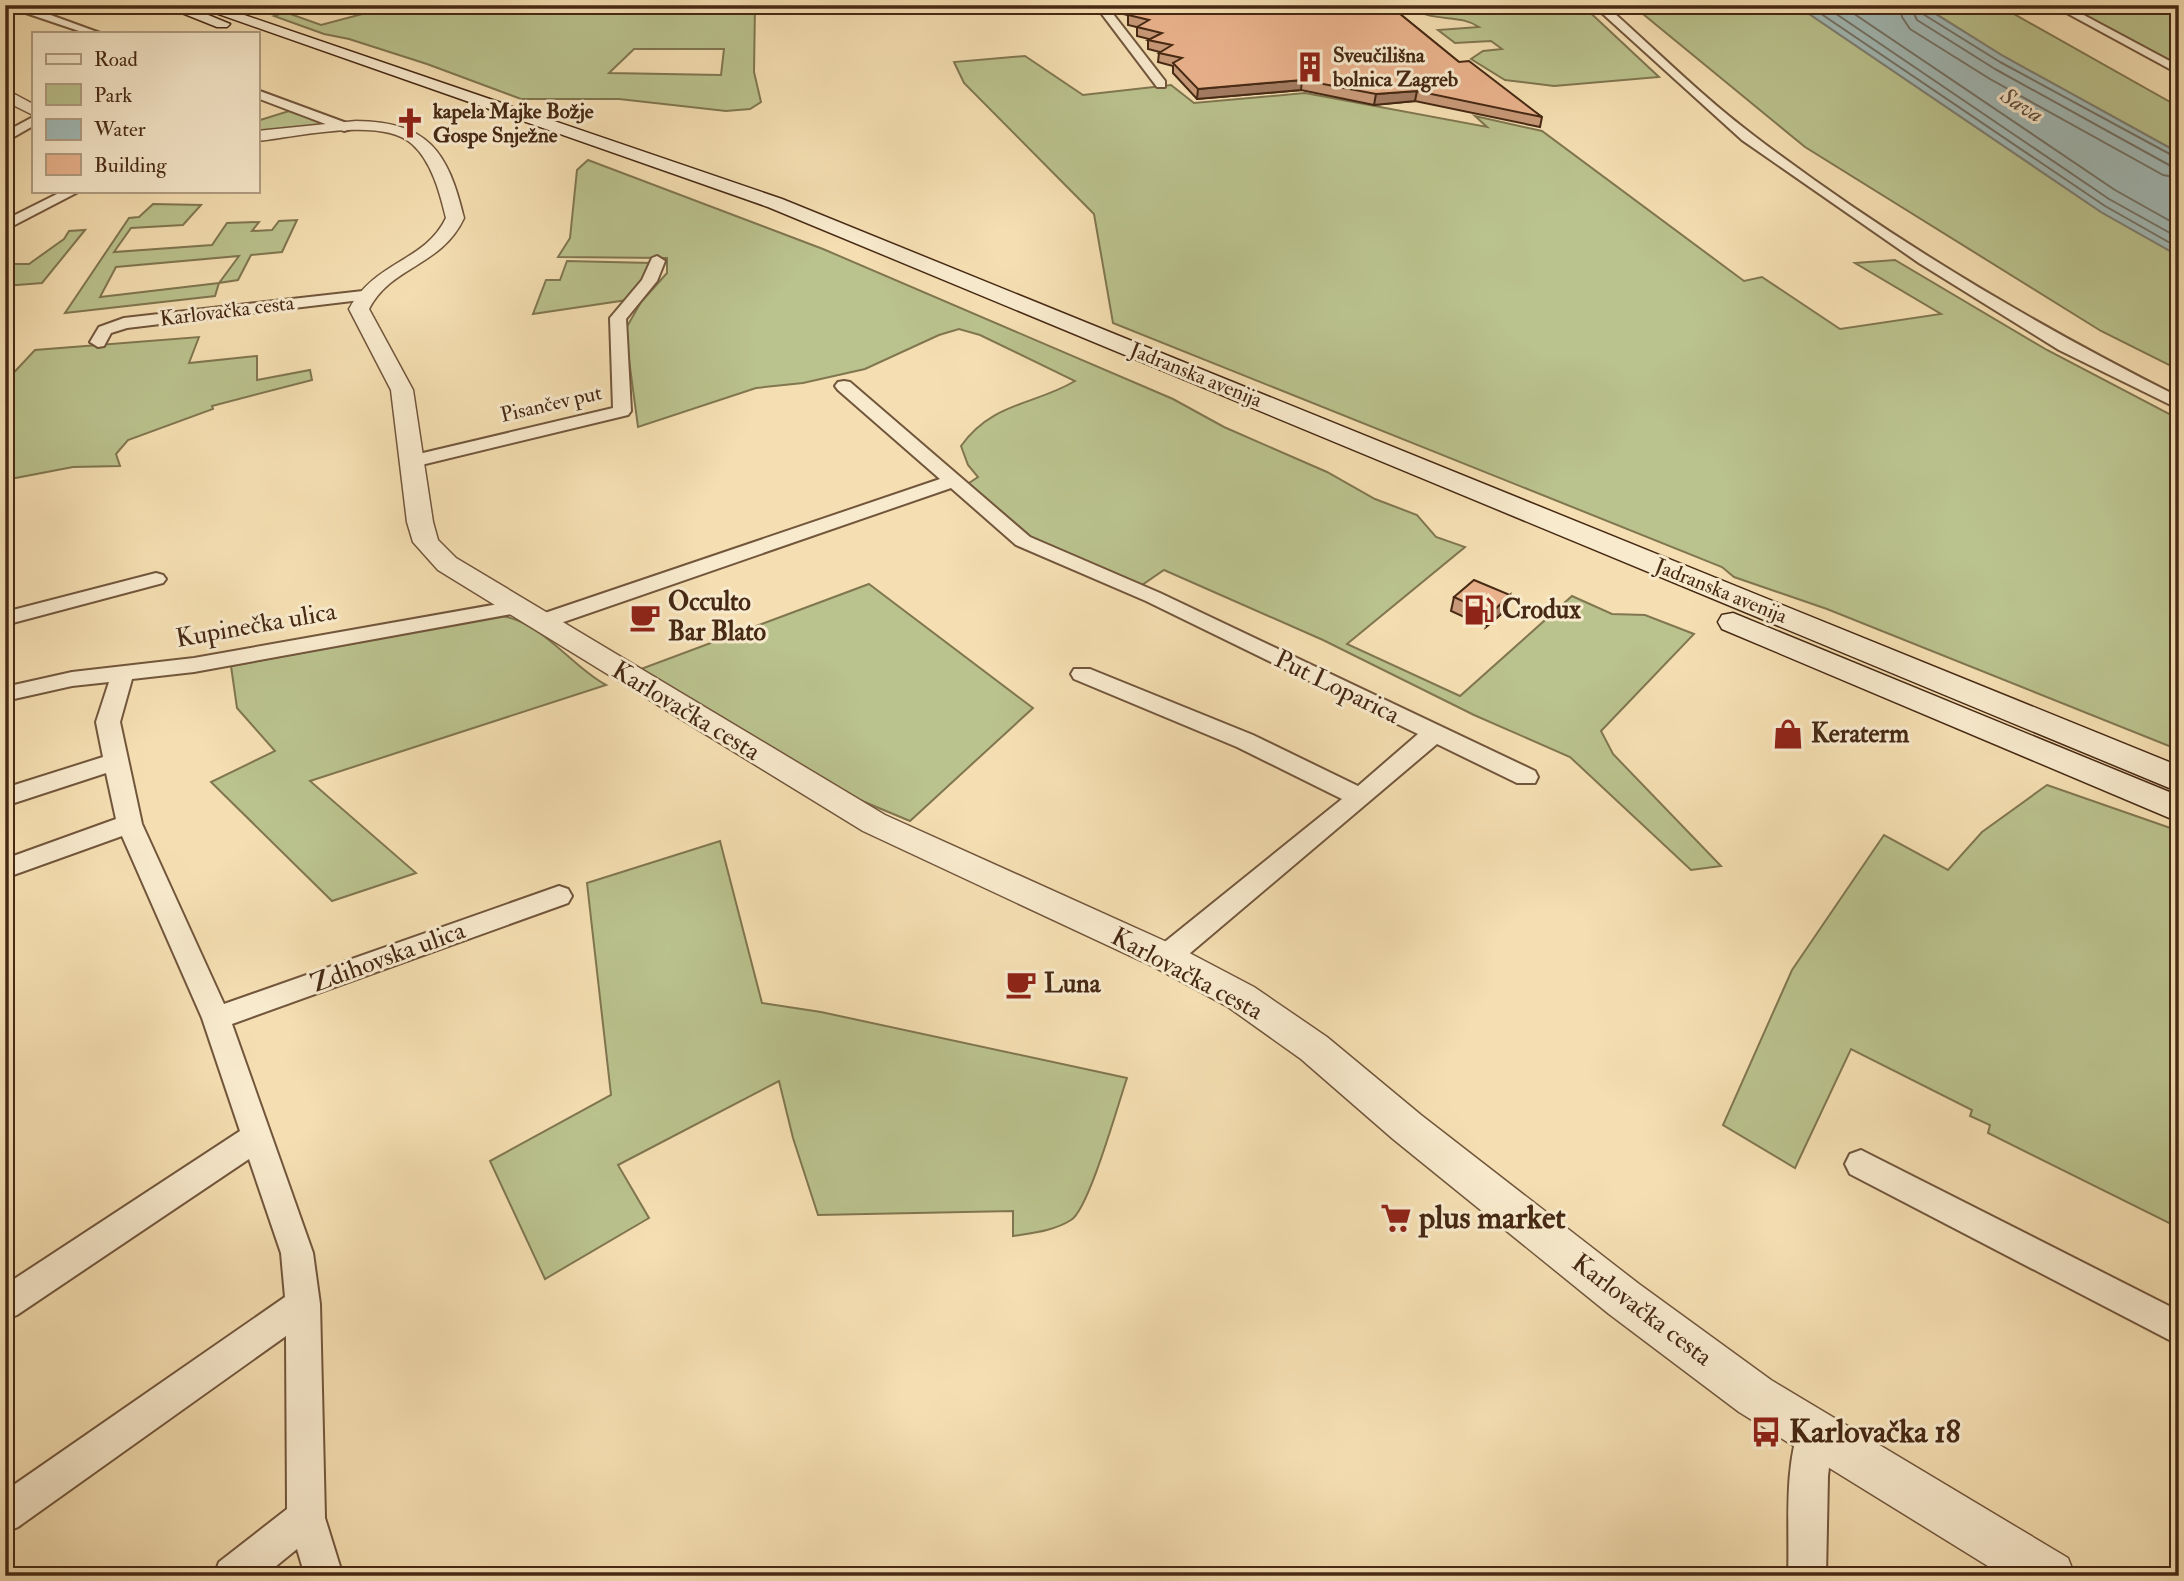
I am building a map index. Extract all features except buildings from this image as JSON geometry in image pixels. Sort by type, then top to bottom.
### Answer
[{"type":"main road","points":[[169,5],[247,32]]},
{"type":"main road","name":"Jadranska avenija","points":[[200,5],[629,151],[810,217],[2179,780]]},
{"type":"main road","name":"Jadranska avenija","points":[[259,37],[634,167],[857,252],[2179,810]]},
{"type":"street","points":[[1100,5],[1161,84]]},
{"type":"street","points":[[1598,5],[1747,137],[1806,179],[1924,260],[2065,346],[2179,404]]},
{"type":"street","points":[[2057,5],[2179,71]]},
{"type":"street","points":[[5,13],[20,6],[93,32]]},
{"type":"street","points":[[5,94],[32,109]]},
{"type":"street","points":[[259,95],[348,128]]},
{"type":"street","points":[[5,138],[32,122]]},
{"type":"street","points":[[259,136],[348,128],[381,128],[407,133],[417,139],[438,173],[456,218],[444,239],[373,284],[363,296]]},
{"type":"street","points":[[5,226],[71,192]]},
{"type":"street","name":"Pisančev put","points":[[413,461],[622,411],[618,318],[649,281],[657,261]]},
{"type":"street","name":"Karlovačka cesta","points":[[98,342],[105,330],[124,323],[363,296],[359,309],[363,321],[391,365],[402,390],[418,513],[426,541],[447,564],[874,823],[1166,957],[1241,997],[1314,1048],[1407,1127],[1624,1299],[1755,1395],[2050,1576]]},
{"type":"street","points":[[844,386],[954,481]]},
{"type":"street","points":[[528,614],[954,481]]},
{"type":"street","name":"Put Loparica","points":[[954,481],[1023,541],[1153,597],[1434,733],[1360,798],[1166,957]]},
{"type":"street","points":[[5,619],[156,579]]},
{"type":"street","name":"Kupinečka ulica","points":[[5,694],[72,678],[122,675],[528,614]]},
{"type":"street","points":[[1082,674],[1245,741],[1360,798]]},
{"type":"street","points":[[122,675],[108,722],[129,824],[216,1017],[298,1253],[303,1304],[306,1518],[324,1576]]},
{"type":"street","points":[[1434,733],[1526,777]]},
{"type":"street","points":[[5,797],[115,762]]},
{"type":"street","points":[[5,869],[129,824]]},
{"type":"street","name":"Zdihovska ulica","points":[[216,1017],[559,896]]},
{"type":"street","points":[[5,1304],[256,1137]]},
{"type":"street","points":[[1861,1164],[2179,1329]]},
{"type":"street","points":[[5,1514],[303,1304]]},
{"type":"street","points":[[1807,1576],[1810,1476],[1815,1433]]},
{"type":"street","points":[[233,1576],[306,1518]]},
{"type":"green space","points":[[396,5],[755,5],[754,72],[761,102],[750,109],[726,111],[619,99],[521,99],[427,64],[349,39],[324,34],[274,16],[285,12],[321,25]],"holes":[[[634,49],[724,49],[721,75],[609,73]]]},
{"type":"green space","points":[[1406,5],[1582,5],[1659,77],[1554,86],[1505,80],[1471,59],[1483,51],[1502,49],[1491,41],[1455,43],[1438,30],[1479,27],[1463,20],[1435,17]]},
{"type":"green space","points":[[1632,5],[1796,5],[2101,212],[2179,256],[2179,370],[2101,331],[1805,147]]},
{"type":"green space","points":[[1922,5],[1998,5],[2179,107],[2179,153],[2003,56]]},
{"type":"green space","points":[[2053,5],[2179,5],[2179,73]]},
{"type":"green space","points":[[1025,56],[1083,95],[1171,85],[1194,103],[1305,93],[1487,127],[1475,116],[1542,131],[1744,281],[1762,277],[1840,329],[1941,314],[1855,263],[1895,260],[2047,350],[2179,419],[2179,750],[1827,609],[1734,577],[1722,567],[1113,323],[1094,214],[964,83],[954,62]]},
{"type":"green space","points":[[289,111],[329,126],[259,133],[259,120]]},
{"type":"green space","points":[[588,160],[823,249],[1173,399],[1224,427],[1327,472],[1375,499],[1417,515],[1436,537],[1465,547],[1347,644],[1460,696],[1572,596],[1612,614],[1645,615],[1694,634],[1601,731],[1613,754],[1721,866],[1691,870],[1570,757],[1474,715],[1323,640],[1164,570],[1139,587],[1047,547],[1022,532],[966,485],[978,477],[968,465],[961,446],[973,432],[1000,412],[1075,381],[980,335],[959,329],[939,335],[865,369],[803,383],[756,388],[638,427],[625,330],[641,302],[667,273],[667,258],[558,257],[570,238],[577,170]]},
{"type":"green space","points":[[153,204],[201,205],[183,225],[131,228],[114,252],[212,245],[227,223],[259,222],[252,231],[272,230],[279,221],[297,220],[282,252],[251,255],[238,280],[219,283],[215,296],[65,313],[129,218],[139,217]],"holes":[[[239,256],[219,283],[100,297],[116,267]]]},
{"type":"green space","points":[[85,230],[42,283],[5,286],[5,264],[29,264],[64,239],[69,231]]},
{"type":"green space","points":[[567,261],[651,263],[648,276],[627,300],[533,314],[546,280],[560,280]]},
{"type":"green space","points":[[199,337],[189,363],[257,356],[257,380],[310,370],[312,380],[212,406],[213,409],[128,440],[116,454],[120,466],[73,467],[5,480],[5,382],[35,350]]},
{"type":"green space","points":[[869,584],[1033,708],[910,821],[843,793],[641,669]]},
{"type":"green space","points":[[502,616],[517,620],[544,636],[606,685],[310,781],[416,873],[332,901],[211,782],[275,751],[237,708],[231,666]]},
{"type":"green space","points":[[2047,785],[2179,831],[2179,1228],[1988,1133],[1990,1125],[1970,1116],[1972,1110],[1851,1049],[1795,1168],[1723,1125],[1792,970],[1884,835],[1948,870],[1982,832]]},
{"type":"green space","points":[[720,841],[762,1003],[821,1012],[1127,1078],[1094,1177],[1078,1212],[1071,1220],[1050,1229],[1013,1236],[1013,1211],[818,1215],[793,1138],[779,1081],[618,1165],[649,1218],[545,1279],[490,1161],[611,1095],[587,883]]},
{"type":"water","name":"Sava","points":[[1796,5],[1921,5],[2003,56],[2179,153],[2179,256],[2101,212]]},
{"type":"place","name":"Sveučilišna bolnica Zagreb","points":[[1310,67]]},
{"type":"place","name":"kapela Majke Božje Gospe Snježne","points":[[410,123]]},
{"type":"place","name":"Crodux","points":[[1479,610]]},
{"type":"place","name":"Occulto Bar Blato","points":[[645,617]]},
{"type":"place","name":"Keraterm","points":[[1788,734]]},
{"type":"place","name":"Luna","points":[[1021,984]]},
{"type":"place","name":"plus market","points":[[1396,1218]]},
{"type":"place","name":"Karlovačka 18","points":[[1766,1432]]}]
